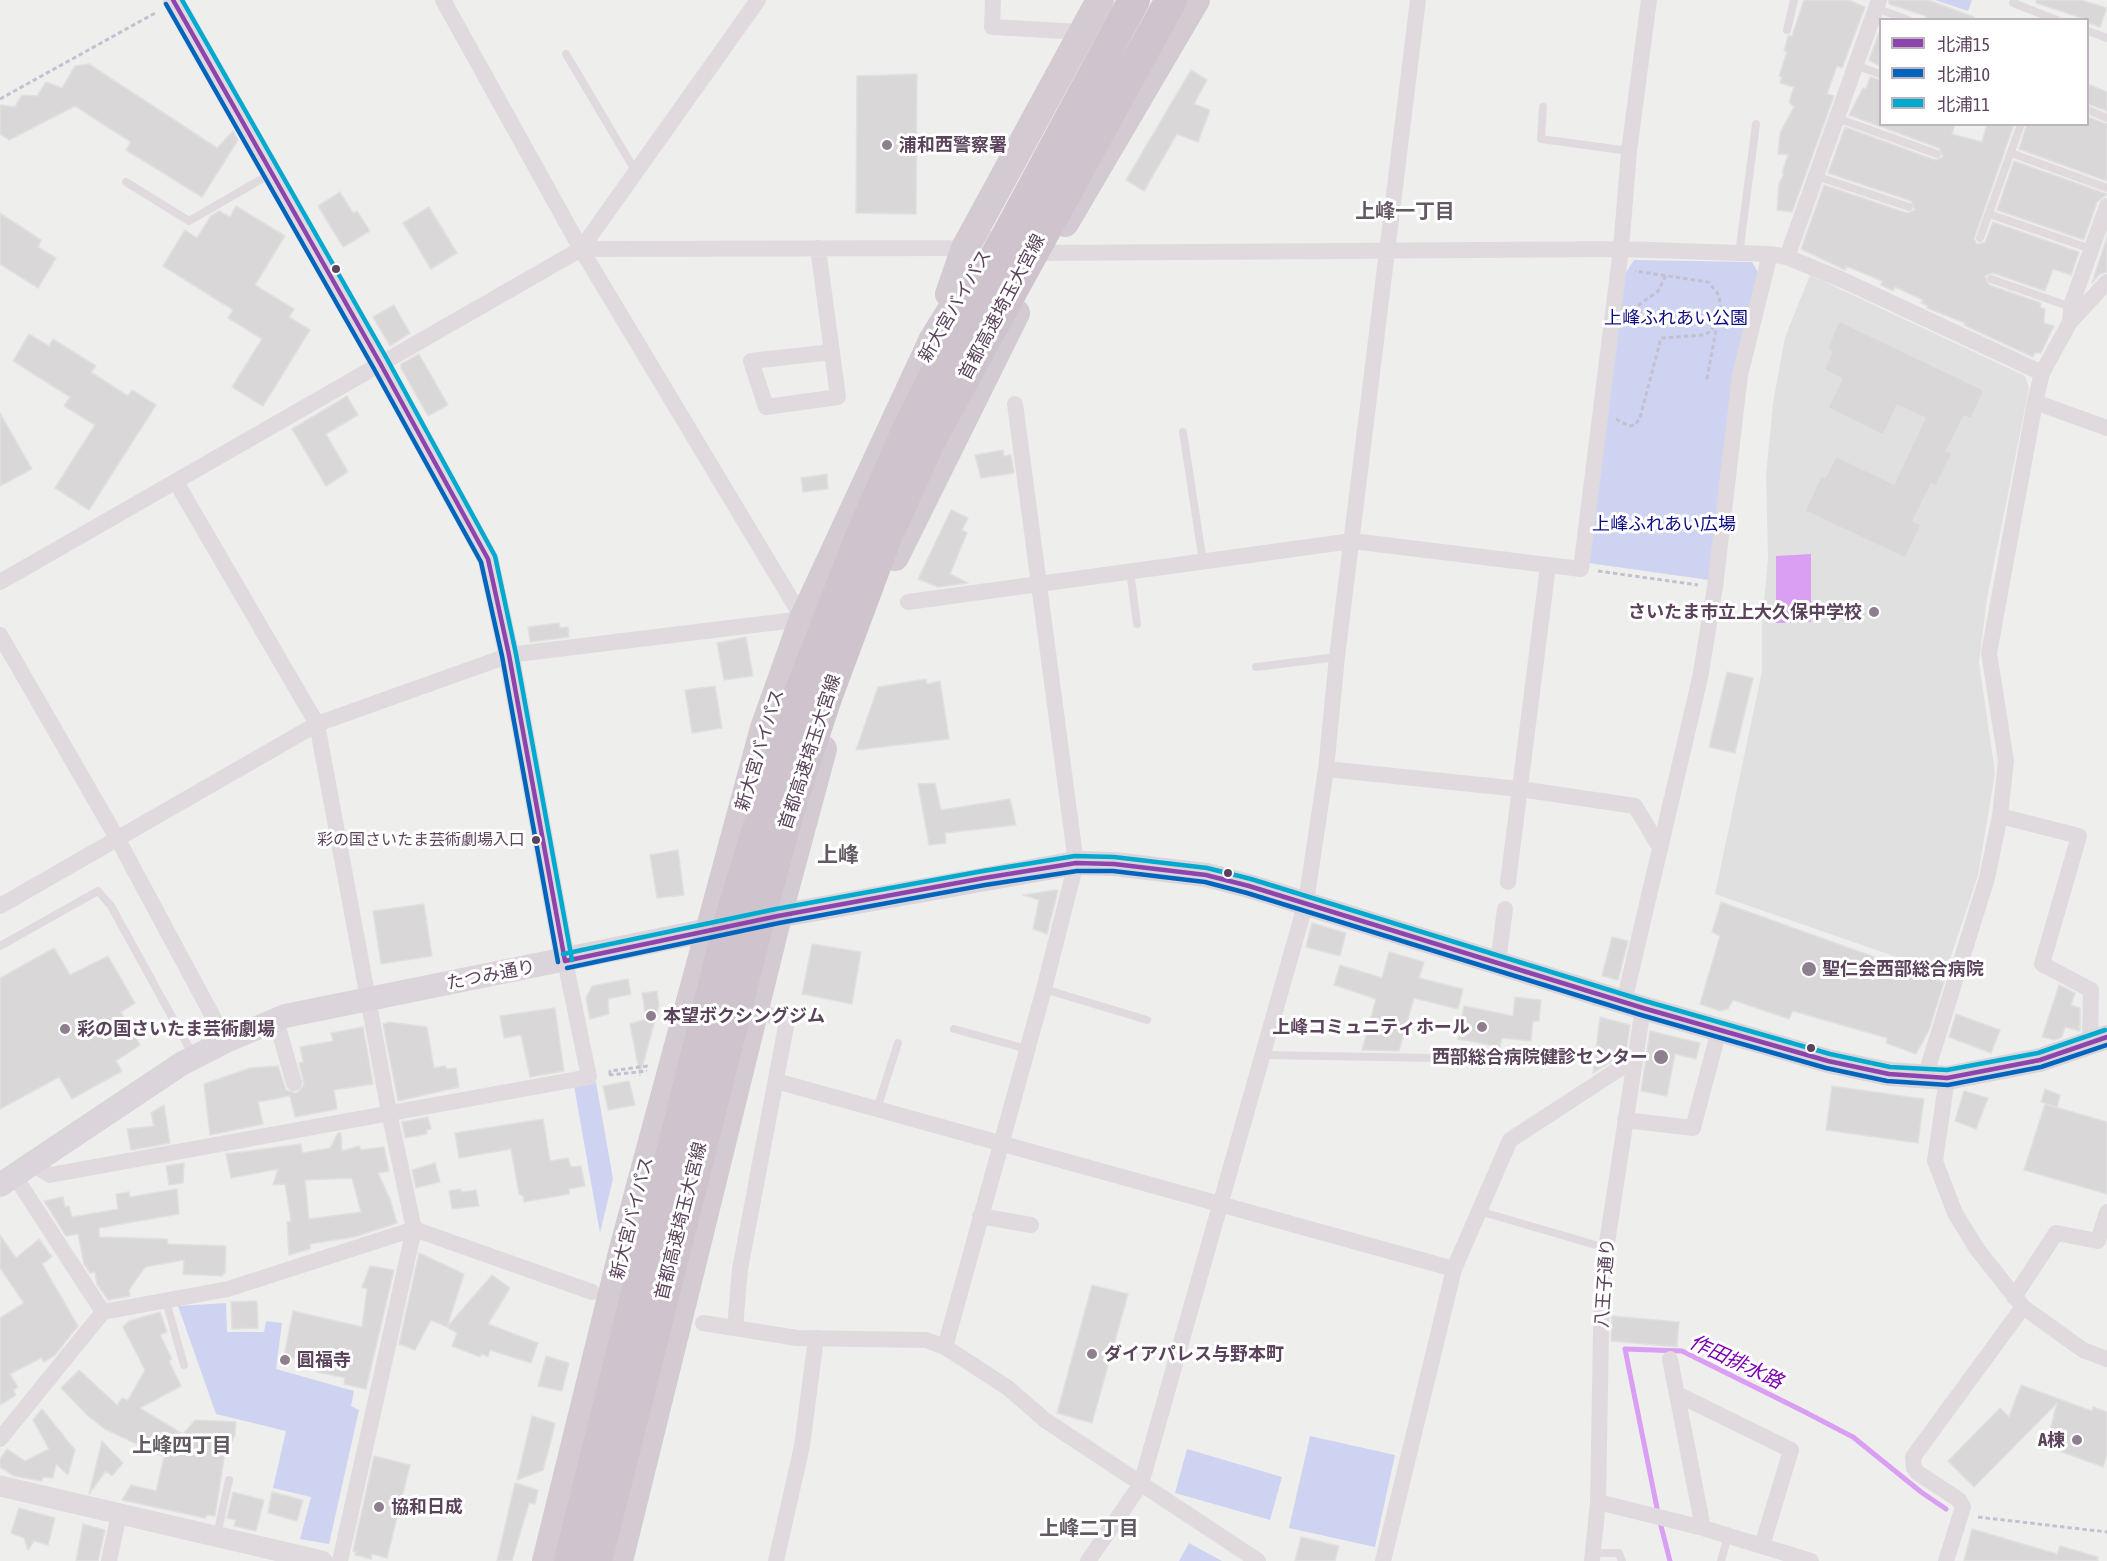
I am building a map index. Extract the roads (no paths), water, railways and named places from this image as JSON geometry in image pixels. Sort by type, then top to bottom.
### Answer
[{"type":"highway","points":[[933,339],[965,248],[1100,0]]},
{"type":"highway","name":"新大宮バイパス","points":[[546,1561],[623,1249],[764,728],[803,619],[933,339],[995,238],[1133,0]]},
{"type":"highway","name":"首都高速埼玉大宮線","points":[[570,1561],[732,914],[800,693],[861,537],[907,432],[984,279],[1133,0]]},
{"type":"highway","points":[[619,1561],[778,916],[837,696],[905,532],[1054,242],[1172,0]]},
{"type":"highway","name":"首都高速埼玉大宮線","points":[[596,1561],[757,926],[790,806],[826,698],[886,537],[931,438],[1053,212],[1111,113],[1172,0]]},
{"type":"highway","points":[[1111,113],[1185,0]]},
{"type":"highway","points":[[1054,242],[1196,0]]},
{"type":"main road","name":"たつみ通り","points":[[15,1175],[143,1088],[194,1057],[276,1020],[369,998],[565,961],[778,916],[1076,863],[1164,868],[1206,875],[1306,902],[1719,1030],[1828,1061],[1889,1074],[1936,1078],[2040,1060],[2099,1040]]},
{"type":"street","points":[[0,906],[317,724],[509,655],[803,619],[581,249],[443,0]]},
{"type":"street","points":[[0,582],[581,249],[758,0]]},
{"type":"street","points":[[993,0],[992,27],[1083,32]]},
{"type":"street","points":[[1088,1561],[1142,1484],[1306,902],[1326,769],[1337,657],[1390,249],[1418,0]]},
{"type":"street","points":[[908,602],[1352,541],[1581,569],[1627,270],[1622,249],[1629,151],[1649,0]]},
{"type":"street","points":[[15,1175],[51,1175],[589,1077],[565,961],[509,655],[488,559],[176,1]]},
{"type":"street","points":[[1787,257],[1877,4]]},
{"type":"street","points":[[2107,206],[2071,315],[2042,373],[1989,653],[2006,761],[2000,816],[1987,878],[1936,1078],[1935,1161],[1955,1213],[1977,1249],[2018,1302],[2083,1350],[2107,1359]]},
{"type":"street","points":[[581,249],[965,248],[995,238]]},
{"type":"street","points":[[1054,242],[1390,249],[1622,249],[1770,254],[1787,257],[2042,373]]},
{"type":"street","points":[[818,248],[832,352],[838,397],[766,407],[750,361],[832,352]]},
{"type":"street","name":"八王子通り","points":[[1593,1557],[1598,1502],[1602,1275],[1636,1058],[1634,1005],[1659,846],[1700,678],[1715,587],[1740,375],[1770,254]]},
{"type":"street","points":[[2071,315],[2107,282]]},
{"type":"street","points":[[2035,402],[2107,428]]},
{"type":"street","points":[[945,1347],[1028,1049],[1076,863],[1015,404]]},
{"type":"street","points":[[176,482],[317,724],[389,1112],[414,1228],[340,1561]]},
{"type":"street","points":[[1508,882],[1548,566]]},
{"type":"street","points":[[0,635],[117,838],[226,1041]]},
{"type":"street","points":[[1326,769],[1520,789],[1635,806],[1659,846]]},
{"type":"street","points":[[2000,816],[2079,836],[2042,964],[2091,990],[2099,1040]]},
{"type":"street","points":[[1498,962],[1504,909]]},
{"type":"street","points":[[735,1328],[740,1269],[787,1021],[755,1010]]},
{"type":"street","points":[[276,1020],[294,1083]]},
{"type":"street","points":[[1625,1120],[1693,1128],[1719,1030]]},
{"type":"street","points":[[1383,1561],[1454,1269],[1510,1140],[1636,1058]]},
{"type":"street","points":[[776,1081],[1454,1269]]},
{"type":"street","points":[[15,1175],[103,1312]]},
{"type":"street","points":[[1946,1561],[1963,1507],[1959,1500],[1918,1473],[1914,1468],[1913,1457],[2018,1302],[2056,1233],[2102,1242],[2107,1212]]},
{"type":"street","points":[[980,1216],[1031,1225]]},
{"type":"street","points":[[0,1439],[103,1312],[228,1289],[414,1228],[592,1292]]},
{"type":"street","points":[[704,1323],[797,1338],[926,1340],[945,1347],[1008,1388],[1045,1420],[1258,1561]]},
{"type":"street","points":[[776,1561],[802,1446],[816,1338]]},
{"type":"street","points":[[1670,1359],[1703,1528]]},
{"type":"street","points":[[1677,1394],[1791,1450],[1762,1546]]},
{"type":"street","points":[[0,1485],[322,1561]]},
{"type":"street","points":[[1598,1502],[1703,1528],[1811,1561]]},
{"type":"street","points":[[109,1561],[119,1514]]},
{"type":"lane","points":[[1787,30],[1794,0]]},
{"type":"lane","points":[[2015,0],[2013,3],[2052,18]]},
{"type":"lane","points":[[1877,4],[1904,18]]},
{"type":"lane","points":[[2089,31],[2107,38]]},
{"type":"lane","points":[[566,54],[636,172]]},
{"type":"lane","points":[[1855,65],[1879,73]]},
{"type":"lane","points":[[1543,107],[1540,139],[1629,151]]},
{"type":"lane","points":[[2089,110],[2107,118]]},
{"type":"lane","points":[[1837,118],[1937,154]]},
{"type":"lane","points":[[1739,254],[1756,124]]},
{"type":"lane","points":[[1980,238],[2020,126]]},
{"type":"lane","points":[[2010,153],[2107,188]]},
{"type":"lane","points":[[126,182],[189,220],[272,173]]},
{"type":"lane","points":[[1816,176],[1909,207]]},
{"type":"lane","points":[[1989,214],[2091,249]]},
{"type":"lane","points":[[1991,279],[2071,315]]},
{"type":"lane","points":[[1182,432],[1203,562]]},
{"type":"lane","points":[[1130,571],[1137,624]]},
{"type":"lane","points":[[1256,667],[1337,657]]},
{"type":"lane","points":[[0,946],[98,891],[111,906],[194,1057]]},
{"type":"lane","points":[[1044,989],[1147,1020]]},
{"type":"lane","points":[[954,1029],[1028,1049]]},
{"type":"lane","points":[[877,1109],[898,1044]]},
{"type":"lane","points":[[1263,1054],[1491,1059]]},
{"type":"lane","points":[[1479,1211],[1606,1248]]},
{"type":"lane","points":[[166,1301],[184,1365]]},
{"type":"lane","points":[[217,1536],[229,1480]]},
{"type":"lane","points":[[1721,1561],[1728,1536]]},
{"type":"lane","points":[[1593,1557],[1619,1553],[1622,1561]]},
{"type":"waterway","name":"作田排水路","points":[[1658,1513],[1625,1349],[1682,1351],[1801,1410],[1853,1437],[1921,1492],[1946,1509]]},
{"type":"waterway","name":"作田排水路","points":[[1660,1522],[1670,1561]]},
{"type":"place","name":"浦和西警察署","points":[[887,145]]},
{"type":"place","name":"さいたま市立上大久保中学校","points":[[1874,612]]},
{"type":"place","name":"彩の国さいたま芸術劇場入口","points":[[536,840]]},
{"type":"place","name":"聖仁会西部総合病院","points":[[1809,969]]},
{"type":"place","name":"本望ボクシングジム","points":[[651,1016]]},
{"type":"place","name":"上峰コミュニティホール","points":[[1482,1027]]},
{"type":"place","name":"彩の国さいたま芸術劇場","points":[[65,1029]]},
{"type":"place","name":"西部総合病院健診センター","points":[[1661,1057]]},
{"type":"place","name":"ダイアパレス与野本町","points":[[1092,1354]]},
{"type":"place","name":"圓福寺","points":[[285,1360]]},
{"type":"place","name":"A棟","points":[[2077,1440]]},
{"type":"place","name":"協和日成","points":[[379,1507]]},
{"type":"district","name":"上峰一丁目","points":[[1405,212]]},
{"type":"district","name":"上峰","points":[[838,855]]},
{"type":"district","name":"上峰四丁目","points":[[182,1446]]},
{"type":"district","name":"上峰二丁目","points":[[1089,1529]]},
{"type":"park label","name":"上峰ふれあい公園","points":[[1676,318]]},
{"type":"park label","name":"上峰ふれあい広場","points":[[1664,524]]}]
